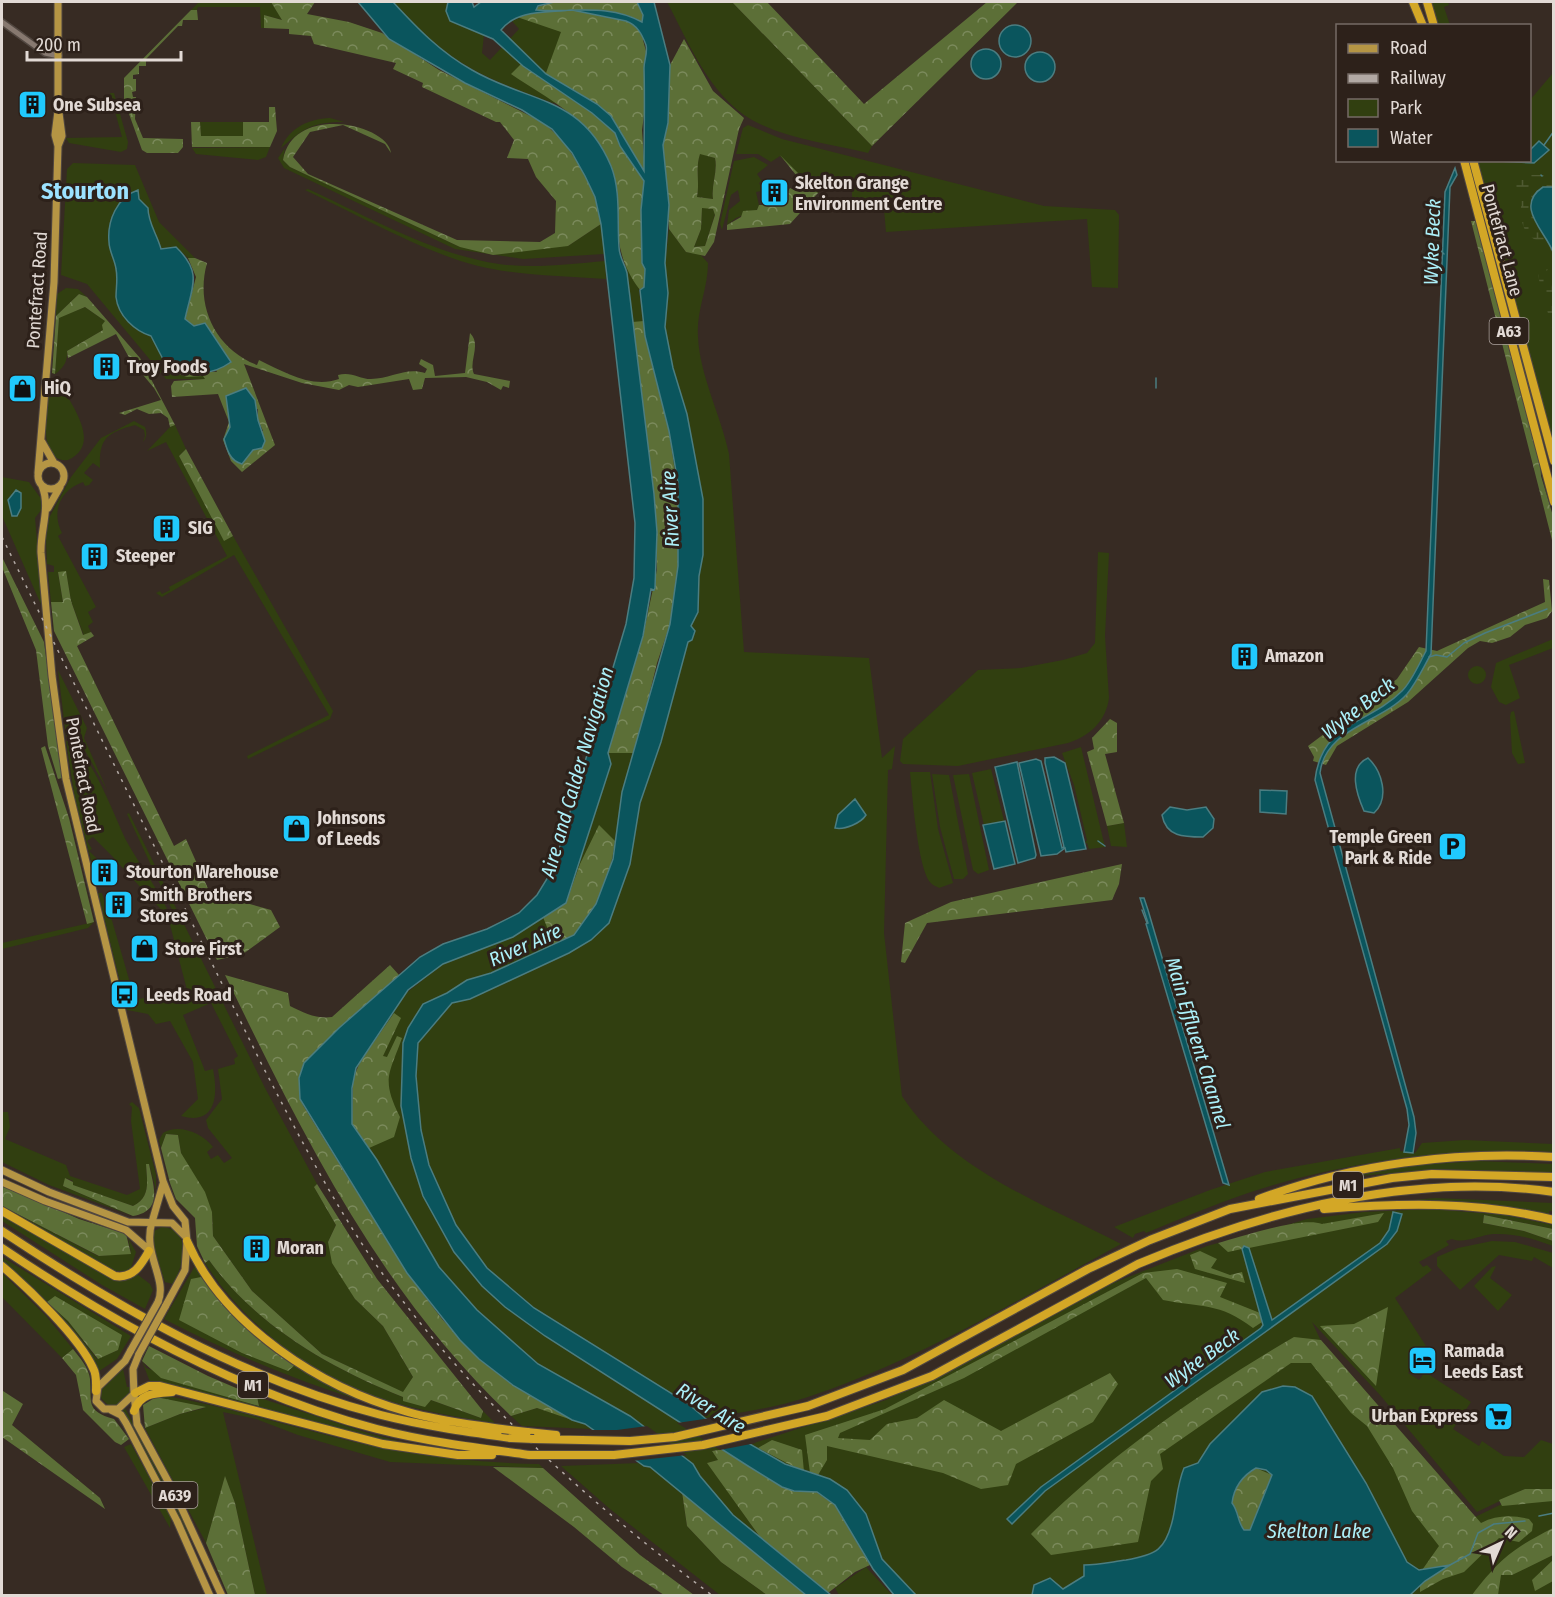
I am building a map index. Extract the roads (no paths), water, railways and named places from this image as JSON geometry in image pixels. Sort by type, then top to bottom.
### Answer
[{"type":"highway","points":[[1413,2],[1422,24]]},
{"type":"highway","points":[[1427,2],[1433,24]]},
{"type":"highway","name":"Pontefract Lane","points":[[1465,162],[1554,502]]},
{"type":"highway","name":"Pontefract Lane","points":[[1474,162],[1554,461]]},
{"type":"highway","points":[[1230,1209],[1290,1187],[1364,1169],[1465,1156],[1554,1157]]},
{"type":"highway","name":"M1","points":[[2,1231],[117,1303],[197,1344],[276,1379],[380,1415],[423,1425],[512,1438],[595,1440],[675,1437],[765,1417],[851,1392],[903,1370],[1150,1240],[1230,1209],[1392,1178],[1432,1174],[1554,1177]]},
{"type":"highway","name":"M1","points":[[134,1394],[154,1386],[383,1444],[458,1455],[614,1455],[703,1445],[784,1428],[827,1416],[932,1376],[1138,1264],[1248,1223],[1350,1199],[1423,1191],[1511,1188],[1554,1192]]},
{"type":"highway","name":"M1","points":[[1298,1211],[1397,1204],[1441,1204],[1507,1210],[1554,1220]]},
{"type":"highway","points":[[2,1211],[115,1276],[126,1276],[135,1272],[149,1251]]},
{"type":"highway","points":[[187,1240],[204,1274],[240,1315],[272,1343],[320,1375],[358,1393],[408,1412],[581,1440]]},
{"type":"highway","name":"M1","points":[[2,1248],[110,1317],[192,1358],[270,1393],[376,1429],[459,1447],[528,1455]]},
{"type":"highway","points":[[2,1266],[28,1289],[79,1348],[94,1370],[96,1391]]},
{"type":"highway","name":"M1","points":[[134,1411],[140,1401],[148,1395],[175,1392]]},
{"type":"main road","name":"Pontefract Road","points":[[38,473],[54,282],[58,146],[62,132],[58,111],[58,2]]},
{"type":"main road","points":[[41,436],[44,449],[63,471],[62,483],[55,489],[42,486],[38,473],[42,466],[54,463]]},
{"type":"main road","name":"Pontefract Road","points":[[46,510],[62,483]]},
{"type":"main road","name":"Pontefract Road","points":[[42,486],[47,498],[40,535],[41,553],[52,676],[66,779],[163,1181],[173,1206],[185,1221],[187,1240]]},
{"type":"main road","points":[[2,1170],[49,1192],[119,1219],[140,1224],[172,1223],[187,1240],[184,1270],[139,1354],[133,1369],[134,1394],[122,1408],[111,1410],[98,1404],[96,1391],[125,1361],[158,1302],[160,1284],[149,1251],[126,1230],[45,1201],[2,1182]]},
{"type":"main road","name":"Pontefract Road","points":[[149,1251],[152,1222],[163,1181]]},
{"type":"main road","name":"A639","points":[[134,1394],[137,1424],[176,1496],[222,1596]]},
{"type":"main road","name":"A639","points":[[111,1410],[121,1415],[126,1423],[177,1521],[210,1596]]},
{"type":"street","points":[[2,22],[45,52],[59,56]]},
{"type":"water","points":[[358,2],[393,2],[430,39],[460,63],[493,81],[569,113],[599,143],[611,166],[616,186],[619,251],[627,273],[657,532],[655,588],[651,589],[643,636],[608,753],[611,764],[566,903],[513,937],[443,964],[408,990],[356,1068],[352,1088],[352,1124],[377,1160],[439,1267],[477,1310],[538,1364],[630,1416],[693,1464],[700,1476],[733,1515],[831,1595],[806,1595],[650,1467],[644,1466],[585,1424],[572,1420],[514,1386],[479,1359],[460,1340],[407,1273],[300,1099],[299,1078],[304,1063],[339,1028],[420,957],[443,944],[487,929],[519,913],[537,895],[553,869],[626,624],[634,578],[635,523],[601,224],[595,197],[585,176],[572,153],[552,129],[522,110],[465,83],[389,39]]},
{"type":"water","name":"River Aire","points":[[448,2],[472,2],[474,7],[481,2],[554,2],[538,6],[536,10],[569,10],[524,15],[515,18],[501,30],[546,74],[597,104],[611,116],[644,171],[646,45],[636,27],[626,21],[573,10],[616,13],[642,22],[643,15],[637,2],[654,2],[670,65],[668,123],[663,145],[669,205],[665,263],[668,293],[665,327],[673,368],[687,414],[703,499],[703,555],[699,576],[698,612],[691,626],[695,631],[692,640],[688,642],[661,742],[640,803],[630,864],[609,923],[591,940],[569,953],[470,999],[452,1003],[418,1043],[416,1076],[421,1130],[429,1165],[456,1225],[487,1268],[534,1308],[687,1403],[706,1419],[785,1464],[830,1479],[847,1490],[866,1514],[882,1559],[916,1595],[894,1595],[873,1569],[835,1505],[817,1492],[794,1491],[782,1487],[545,1336],[505,1307],[482,1286],[454,1252],[423,1196],[411,1158],[401,1106],[403,1043],[408,1028],[423,1004],[447,993],[467,980],[491,973],[574,935],[596,904],[613,859],[622,792],[670,624],[678,566],[678,483],[669,431],[645,336],[640,290],[644,287],[645,269],[642,263],[641,210],[644,181],[620,146],[615,133],[592,113],[523,66],[493,39],[450,21],[446,11]]},
{"type":"water","points":[[1015,25],[1026,30],[1031,41],[1026,52],[1015,57],[1004,52],[999,41],[1004,30]]},
{"type":"water","points":[[986,49],[997,53],[1001,64],[997,75],[986,79],[975,75],[971,64],[975,53]]},
{"type":"water","points":[[1040,52],[1051,56],[1055,67],[1051,78],[1040,82],[1029,78],[1025,67],[1029,56]]},
{"type":"water","points":[[1539,141],[1549,150],[1534,163],[1516,162],[1531,162],[1531,149]]},
{"type":"water","points":[[1455,168],[1457,175],[1450,187],[1431,654],[1407,694],[1396,704],[1343,736],[1324,758],[1320,773],[1414,1117],[1416,1133],[1413,1153],[1404,1152],[1409,1125],[1407,1109],[1315,780],[1319,761],[1336,735],[1402,691],[1426,651],[1445,192]]},
{"type":"water","points":[[1543,187],[1553,187],[1553,252],[1531,210],[1531,202],[1535,194]]},
{"type":"water","points":[[138,190],[139,199],[148,208],[149,219],[161,249],[176,247],[190,265],[193,280],[185,319],[194,326],[205,323],[231,362],[223,367],[208,372],[192,373],[167,367],[151,336],[128,322],[117,304],[117,272],[109,245],[110,226],[119,204],[124,198]]},
{"type":"water","points":[[246,388],[255,400],[258,420],[265,441],[262,448],[253,450],[242,464],[232,458],[224,439],[230,427],[226,396]]},
{"type":"water","points":[[16,490],[21,493],[21,508],[17,516],[12,516],[8,500]]},
{"type":"water","points":[[1054,757],[1065,763],[1086,849],[1066,852],[1065,848],[1057,854],[1041,856],[1019,763],[1036,759],[1041,761],[1062,848],[1064,847],[1045,763],[1045,758]]},
{"type":"water","points":[[1368,758],[1377,770],[1383,792],[1379,807],[1374,813],[1364,811],[1356,782],[1358,768]]},
{"type":"water","points":[[1017,762],[1036,855],[1035,858],[1018,863],[995,767]]},
{"type":"water","points":[[1260,790],[1287,791],[1286,814],[1260,812]]},
{"type":"water","points":[[855,799],[866,815],[852,825],[835,828],[838,815]]},
{"type":"water","points":[[1170,807],[1187,810],[1206,807],[1214,819],[1213,828],[1203,837],[1189,837],[1172,832],[1167,828],[1162,815]]},
{"type":"water","points":[[1005,821],[1015,864],[994,869],[983,825]]},
{"type":"water","points":[[1140,898],[1144,898],[1148,910],[1229,1185],[1223,1183]]},
{"type":"water","points":[[1393,1212],[1402,1214],[1397,1231],[1387,1244],[1045,1491],[1012,1524],[1007,1519],[1041,1487],[1261,1328],[1263,1325],[1242,1249],[1244,1246],[1249,1248],[1272,1320],[1380,1243],[1389,1230]]},
{"type":"water","name":"Skelton Lake","points":[[1283,1386],[1295,1387],[1312,1396],[1366,1483],[1407,1562],[1419,1570],[1450,1565],[1425,1581],[1410,1595],[1032,1595],[1034,1585],[1050,1578],[1063,1589],[1084,1576],[1084,1565],[1136,1558],[1158,1549],[1170,1529],[1184,1468],[1198,1463],[1210,1444],[1262,1392]],"holes":[[[1256,1468],[1266,1470],[1272,1475],[1250,1530],[1244,1530],[1232,1503],[1235,1492],[1243,1478],[1251,1471]]]},
{"type":"waterway","points":[[1544,145],[1554,131]]},
{"type":"waterway","name":"Wyke Beck","points":[[1438,248],[1444,254]]},
{"type":"waterway","points":[[1156,378],[1156,388]]},
{"type":"waterway","points":[[1429,657],[1436,655],[1447,657],[1464,643],[1547,609]]},
{"type":"waterway","points":[[1098,841],[1105,846]]},
{"type":"waterway","name":"Main Effluent Channel","points":[[1142,910],[1147,923]]},
{"type":"waterway","points":[[1539,1516],[1554,1513]]},
{"type":"waterway","points":[[1450,1565],[1470,1554],[1478,1533],[1494,1524],[1525,1521]]},
{"type":"railway","points":[[2,537],[262,1065],[316,1168],[377,1266],[450,1359],[532,1444],[620,1522],[713,1596]]},
{"type":"place","name":"One Subsea","points":[[32,105]]},
{"type":"place","name":"Skelton Grange Environment Centre","points":[[774,193]]},
{"type":"place","name":"Troy Foods","points":[[106,367]]},
{"type":"place","name":"HiQ","points":[[23,388]]},
{"type":"place","name":"SIG","points":[[167,528]]},
{"type":"place","name":"Steeper","points":[[95,556]]},
{"type":"place","name":"Amazon","points":[[1244,656]]},
{"type":"place","name":"Johnsons of Leeds","points":[[296,828]]},
{"type":"place","name":"Temple Green Park & Ride","points":[[1453,847]]},
{"type":"place","name":"Stourton Warehouse","points":[[105,872]]},
{"type":"place","name":"Smith Brothers Stores","points":[[119,905]]},
{"type":"place","name":"Store First","points":[[144,949]]},
{"type":"place","name":"Leeds Road","points":[[125,995]]},
{"type":"place","name":"Moran","points":[[256,1248]]},
{"type":"place","name":"Ramada Leeds East","points":[[1423,1361]]},
{"type":"place","name":"Urban Express","points":[[1499,1416]]},
{"type":"district","name":"Stourton","points":[[85,191]]},
{"type":"water label","name":"Aire and Calder Navigation","points":[[577,772]]}]
